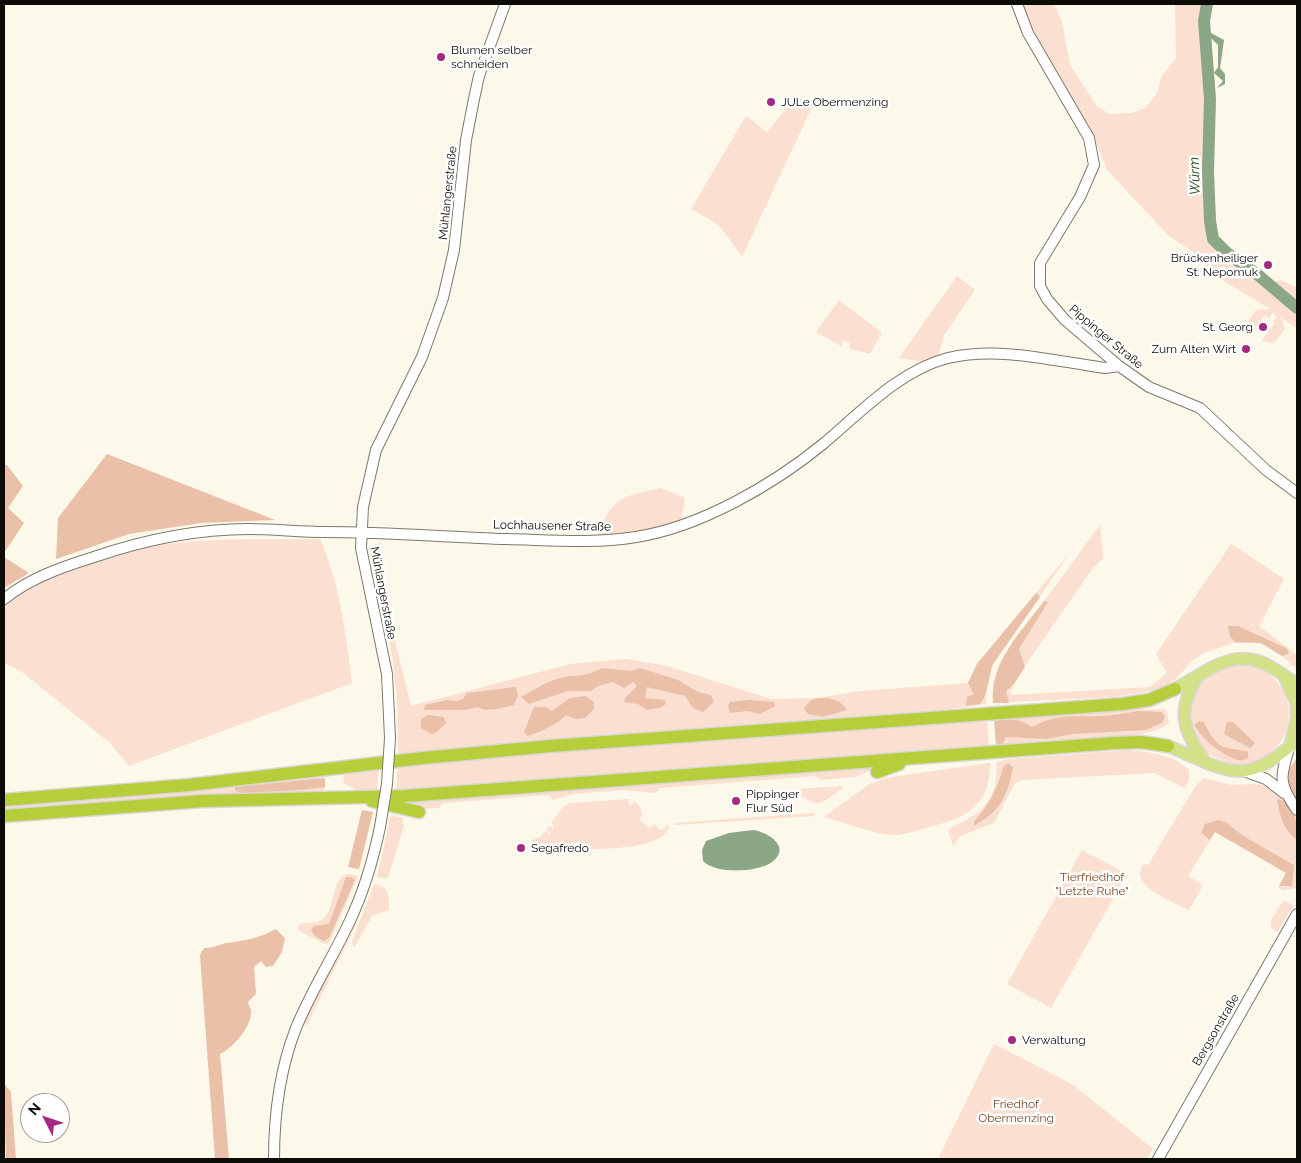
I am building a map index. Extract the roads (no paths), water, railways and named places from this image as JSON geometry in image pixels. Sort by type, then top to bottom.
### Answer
[{"type":"highway","points":[[4,800],[189,785],[482,752],[1122,704],[1149,700],[1175,690]]},
{"type":"highway","points":[[4,816],[204,801],[405,796],[1114,743],[1141,742],[1168,746]]},
{"type":"highway","points":[[877,772],[913,759]]},
{"type":"highway","points":[[358,797],[419,812]]},
{"type":"main road","name":"Mühlangerstraße","points":[[274,1159],[276,1114],[290,1048],[308,1002],[349,923],[373,860],[387,784],[390,710],[387,674],[362,556],[360,532],[369,474],[376,450],[422,357],[450,274],[474,99],[479,76],[505,4]]},
{"type":"main road","name":"Pippinger Straße","points":[[1017,4],[1028,33],[1090,138],[1093,152],[1094,165],[1080,197],[1040,263],[1040,286],[1047,299],[1065,320],[1119,366],[1149,387],[1200,408],[1266,470],[1297,493]]},
{"type":"main road","name":"Lochhausener Straße","points":[[4,599],[55,570],[135,543],[174,536],[248,529],[590,541],[637,537],[665,531],[709,514],[742,498],[808,456],[907,376],[940,360],[966,354],[991,353],[1105,368],[1119,366]]},
{"type":"main road","points":[[1175,690],[1226,660],[1241,658],[1256,660],[1297,684]]},
{"type":"main road","points":[[1200,674],[1188,695],[1184,719],[1191,742],[1205,761]]},
{"type":"main road","points":[[1283,675],[1296,702],[1297,716],[1294,743],[1282,773],[1284,793]]},
{"type":"main road","points":[[1168,746],[1230,771],[1244,771],[1262,768],[1294,743]]},
{"type":"main road","points":[[1244,771],[1266,779],[1284,793],[1297,810]]},
{"type":"main road","name":"Bergsonstraße","points":[[1158,1159],[1297,914]]},
{"type":"waterway","name":"Würm","points":[[1207,4],[1204,21],[1210,99],[1208,171],[1210,221],[1213,239],[1227,253],[1258,275],[1297,308]]},
{"type":"place","name":"Blumen selber schneiden","points":[[441,57]]},
{"type":"place","name":"JULe Obermenzing","points":[[771,102]]},
{"type":"place","name":"Brückenheiliger St. Nepomuk","points":[[1268,265]]},
{"type":"place","name":"St. Georg","points":[[1263,327]]},
{"type":"place","name":"Zum Alten Wirt","points":[[1246,349]]},
{"type":"place","name":"Pippinger Flur Süd","points":[[736,801]]},
{"type":"place","name":"Segafredo","points":[[521,848]]},
{"type":"place","name":"Verwaltung","points":[[1012,1040]]},
{"type":"park label","name":"Tierfriedhof \"Letzte Ruhe\"","points":[[1092,884]]},
{"type":"park label","name":"Friedhof Obermenzing","points":[[1016,1111]]}]
